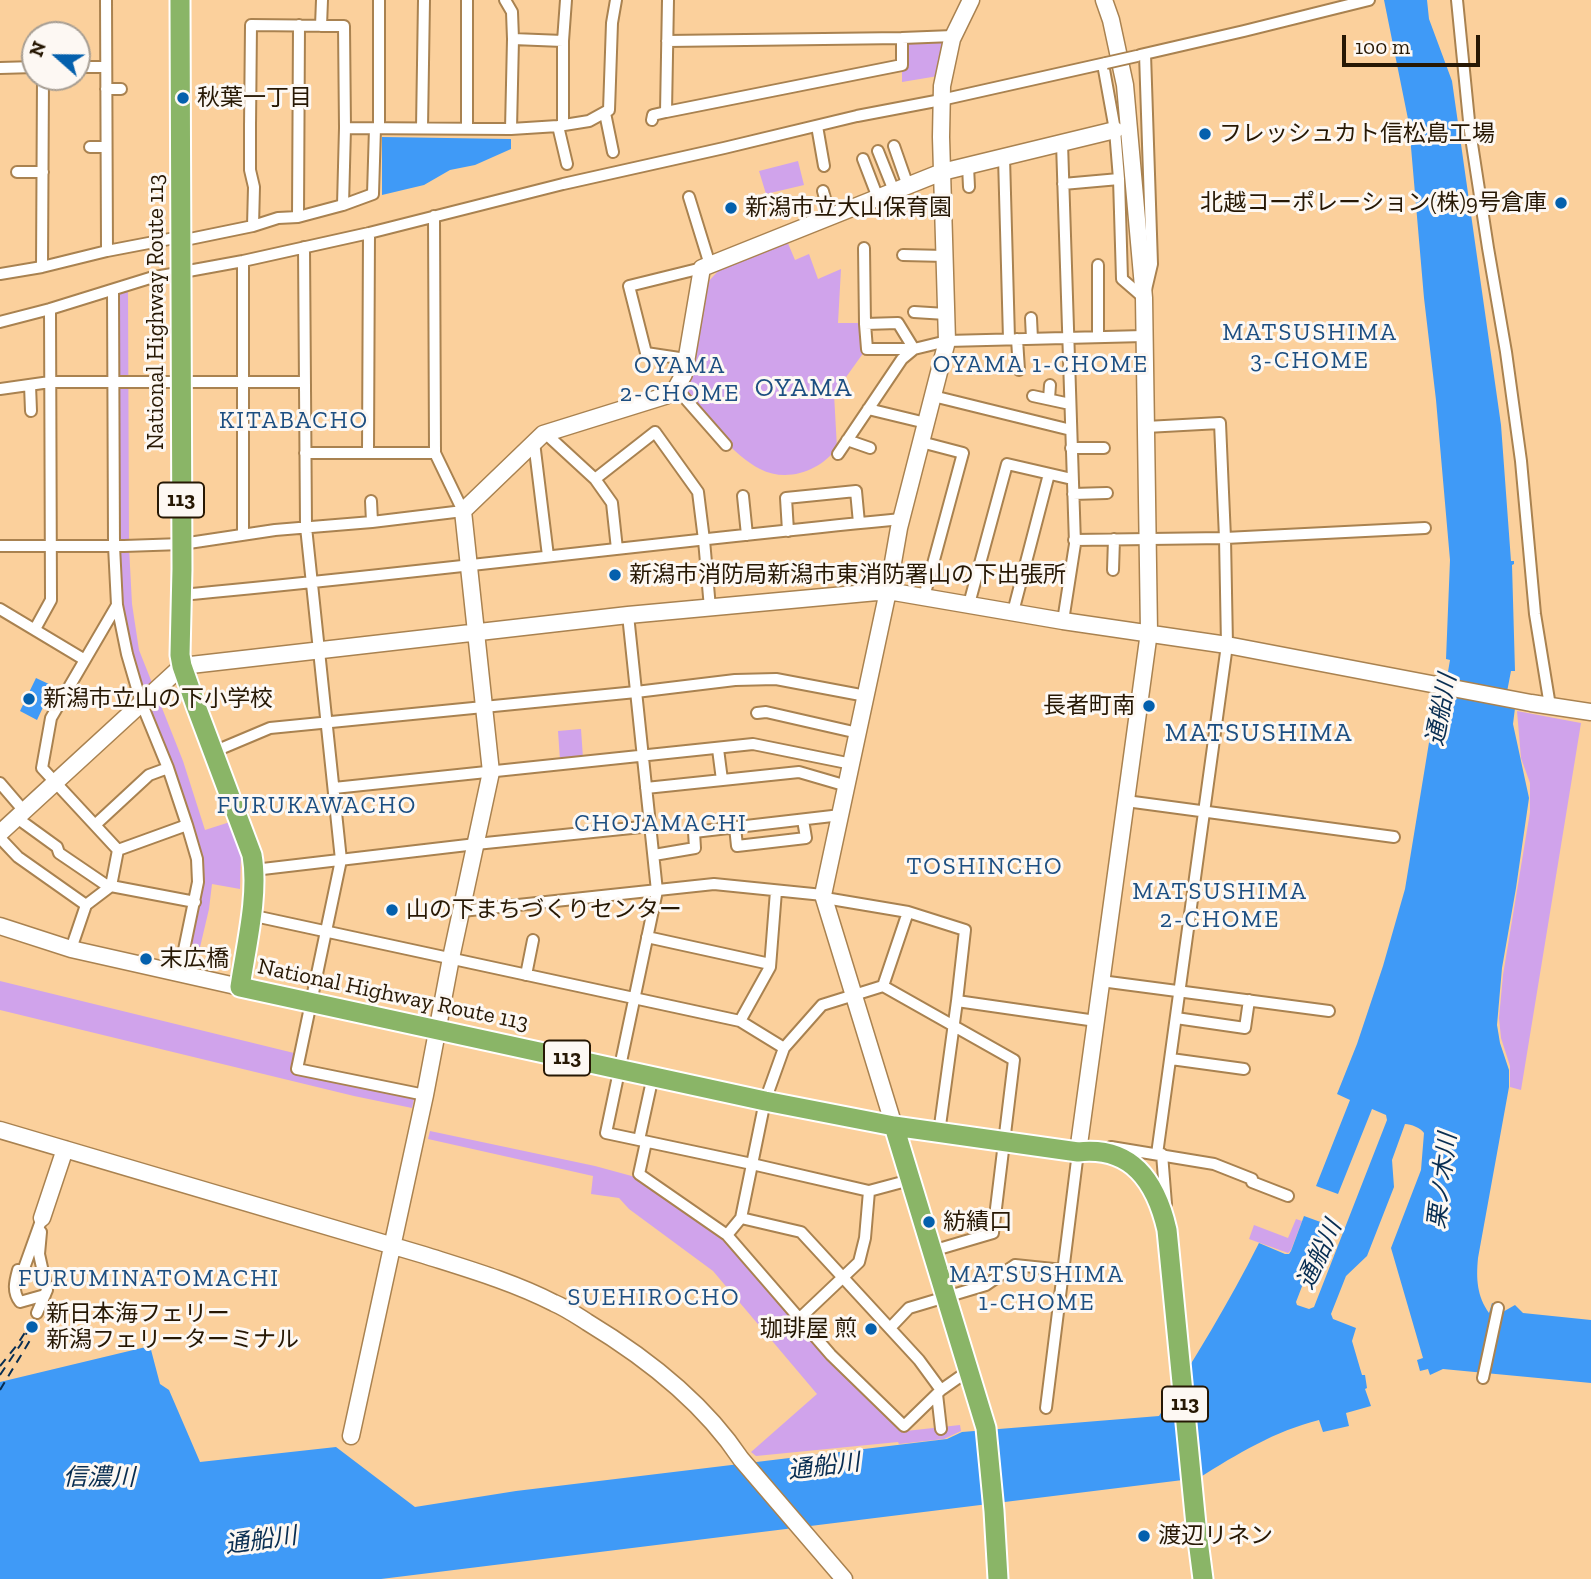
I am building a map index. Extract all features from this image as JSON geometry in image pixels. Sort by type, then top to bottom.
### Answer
[{"type":"highway","name":"National Highway Route 113","points":[[180,0],[180,655],[252,855],[254,870],[250,915],[240,987],[765,1101],[894,1126]]},
{"type":"highway","name":"113","points":[[894,1126],[1078,1152],[1118,1171],[1138,1189],[1162,1231],[1203,1579]]},
{"type":"highway","points":[[894,1126],[986,1428],[998,1579]]},
{"type":"highway","name":"113","points":[[1162,1231],[1193,1579]]},
{"type":"street","points":[[106,0],[107,251]]},
{"type":"street","points":[[321,26],[322,0]]},
{"type":"street","points":[[0,274],[43,267],[107,251],[253,226],[278,218],[298,217],[373,194],[379,0]]},
{"type":"street","points":[[422,128],[424,0]]},
{"type":"street","points":[[467,0],[467,128]]},
{"type":"street","points":[[505,0],[512,12],[511,129]]},
{"type":"street","points":[[566,0],[560,125],[567,164]]},
{"type":"street","points":[[345,128],[511,129],[589,121],[610,110],[612,23],[616,0]]},
{"type":"street","points":[[666,112],[668,0]]},
{"type":"street","points":[[894,1126],[824,897],[901,519],[947,341],[941,100],[953,36],[971,0]]},
{"type":"street","points":[[1046,1408],[1149,632],[1143,298],[1125,85],[1104,0]]},
{"type":"street","points":[[0,322],[150,278],[180,274],[369,233],[563,184],[858,116],[1105,64],[1369,0]]},
{"type":"street","points":[[1457,0],[1470,131],[1514,403],[1535,614],[1550,706]]},
{"type":"street","points":[[253,226],[254,187],[250,170],[251,24],[344,26],[345,128],[342,205]]},
{"type":"street","points":[[298,217],[299,25]]},
{"type":"street","points":[[667,41],[953,36]]},
{"type":"street","points":[[652,120],[653,115],[666,112],[902,65],[902,38]]},
{"type":"street","points":[[513,39],[563,41]]},
{"type":"street","points":[[1141,55],[1152,264],[1143,298]]},
{"type":"street","points":[[1105,64],[1119,179],[1122,279],[1143,298]]},
{"type":"street","points":[[91,67],[106,66]]},
{"type":"street","points":[[0,68],[21,67]]},
{"type":"street","points":[[106,89],[121,89]]},
{"type":"street","points":[[43,91],[43,267]]},
{"type":"street","points":[[605,113],[613,152]]},
{"type":"street","points":[[858,116],[862,129]]},
{"type":"street","points":[[817,126],[824,166]]},
{"type":"street","points":[[686,359],[646,353],[629,286],[706,267],[942,172],[1115,130]]},
{"type":"street","points":[[1062,143],[1075,544],[1063,621]]},
{"type":"street","points":[[894,146],[901,188]]},
{"type":"street","points":[[90,147],[106,147]]},
{"type":"street","points":[[878,151],[901,188]]},
{"type":"street","points":[[1004,157],[1013,339],[1019,370]]},
{"type":"street","points":[[863,159],[878,198]]},
{"type":"street","points":[[968,166],[969,187]]},
{"type":"street","points":[[17,172],[43,172]]},
{"type":"street","points":[[92,173],[106,173]]},
{"type":"street","points":[[1063,184],[1119,179]]},
{"type":"street","points":[[822,191],[830,217]]},
{"type":"street","points":[[0,546],[181,544],[243,534],[463,511],[540,438],[666,396],[675,390],[684,374],[706,267],[690,197]]},
{"type":"street","points":[[351,1436],[491,772],[463,511],[435,453],[434,216]]},
{"type":"street","points":[[368,453],[369,233]]},
{"type":"street","points":[[304,247],[306,527],[341,860],[296,1069],[425,1095]]},
{"type":"street","points":[[864,248],[867,349],[914,349],[947,341],[1144,336]]},
{"type":"street","points":[[903,255],[945,256]]},
{"type":"street","points":[[243,261],[243,534]]},
{"type":"street","points":[[1098,265],[1098,337]]},
{"type":"street","points":[[113,290],[114,546],[117,605],[141,702],[167,768],[197,859],[195,902],[179,974]]},
{"type":"street","points":[[34,629],[51,600],[50,309]]},
{"type":"street","points":[[914,312],[946,314]]},
{"type":"street","points":[[1031,318],[1032,339]]},
{"type":"street","points":[[865,324],[898,323],[914,349]]},
{"type":"street","points":[[838,454],[902,359],[914,349]]},
{"type":"street","points":[[0,389],[50,382],[304,382]]},
{"type":"street","points":[[30,385],[31,411]]},
{"type":"street","points":[[1049,399],[1050,385]]},
{"type":"street","points":[[675,390],[726,444]]},
{"type":"street","points":[[933,396],[1071,430]]},
{"type":"street","points":[[1033,396],[1070,404]]},
{"type":"street","points":[[868,409],[926,423]]},
{"type":"street","points":[[1146,427],[1220,423],[1225,538],[1227,645],[1160,1154],[1162,1231]]},
{"type":"street","points":[[595,479],[655,432],[698,492],[710,608]]},
{"type":"street","points":[[540,438],[595,479],[612,503],[617,549]]},
{"type":"street","points":[[540,438],[548,556]]},
{"type":"street","points":[[847,440],[870,448]]},
{"type":"street","points":[[921,442],[963,453],[924,597]]},
{"type":"street","points":[[1071,449],[1104,448]]},
{"type":"street","points":[[305,453],[435,453]]},
{"type":"street","points":[[969,604],[1007,464],[1072,479]]},
{"type":"street","points":[[1013,612],[1049,474]]},
{"type":"street","points":[[788,531],[786,498],[856,491],[859,523]]},
{"type":"street","points":[[1073,494],[1107,493]]},
{"type":"street","points":[[743,496],[747,535]]},
{"type":"street","points":[[371,501],[372,522]]},
{"type":"street","points":[[181,596],[901,519]]},
{"type":"street","points":[[1074,540],[1225,538],[1425,528]]},
{"type":"street","points":[[1113,570],[1114,539]]},
{"type":"street","points":[[86,905],[18,857],[0,836],[182,666],[628,615],[888,591],[1227,645],[1591,712]]},
{"type":"street","points":[[117,605],[51,718],[42,768],[118,850]]},
{"type":"street","points":[[0,609],[85,660]]},
{"type":"street","points":[[628,615],[657,891],[606,1133],[869,1191],[910,1180]]},
{"type":"street","points":[[213,752],[270,728],[734,680],[776,678],[866,696]]},
{"type":"street","points":[[757,713],[766,712],[858,733]]},
{"type":"street","points":[[334,788],[753,744],[852,764]]},
{"type":"street","points":[[718,749],[722,780]]},
{"type":"street","points":[[95,825],[149,775],[167,768]]},
{"type":"street","points":[[646,788],[799,772],[847,786]]},
{"type":"street","points":[[0,783],[21,814],[57,847],[59,853],[110,887],[195,902]]},
{"type":"street","points":[[1126,802],[1394,837]]},
{"type":"street","points":[[654,855],[695,848],[694,832],[841,816]]},
{"type":"street","points":[[735,827],[737,846],[806,838],[803,820]]},
{"type":"street","points":[[118,850],[187,825]]},
{"type":"street","points":[[254,870],[651,826]]},
{"type":"street","points":[[71,949],[86,905],[110,887],[118,850]]},
{"type":"street","points":[[462,911],[714,884],[824,897],[908,912],[965,930],[939,1133]]},
{"type":"street","points":[[740,1021],[770,967],[776,891]]},
{"type":"street","points":[[883,986],[908,912]]},
{"type":"street","points":[[250,915],[740,1021],[784,1048]]},
{"type":"street","points":[[0,926],[71,949],[240,987]]},
{"type":"street","points":[[647,937],[770,964]]},
{"type":"street","points":[[526,975],[533,940]]},
{"type":"street","points":[[1101,981],[1329,1011]]},
{"type":"street","points":[[727,1235],[741,1218],[765,1101],[784,1048],[822,1005],[883,986],[1014,1060],[993,1233],[932,1251]]},
{"type":"street","points":[[1176,1018],[1245,1027],[1249,1000]]},
{"type":"street","points":[[957,1002],[1096,1021]]},
{"type":"street","points":[[1171,1059],[1244,1069]]},
{"type":"street","points":[[653,1076],[639,1174],[727,1235],[831,1355],[904,1426],[939,1392],[968,1371]]},
{"type":"street","points":[[0,1130],[490,1276],[555,1303],[616,1340],[673,1384],[727,1438],[741,1459],[844,1579]]},
{"type":"street","points":[[1078,1152],[1084,1143],[1214,1164],[1288,1196]]},
{"type":"street","points":[[45,1295],[20,1302],[14,1284],[19,1270],[23,1271],[65,1149]]},
{"type":"street","points":[[800,1318],[859,1262],[865,1238],[869,1191]]},
{"type":"street","points":[[37,1313],[47,1290],[39,1254],[42,1218]]},
{"type":"street","points":[[741,1218],[801,1232],[919,1360],[939,1392],[941,1429]]},
{"type":"street","points":[[890,1328],[909,1308],[986,1285],[1015,1265],[1063,1270]]},
{"type":"street","points":[[1483,1378],[1498,1308]]},
{"type":"shaded area","points":[[953,36],[944,75],[902,82],[902,38]]},
{"type":"shaded area","points":[[798,161],[804,185],[766,194],[759,171]]},
{"type":"shaded area","points":[[787,241],[795,260],[809,254],[818,279],[841,269],[838,323],[863,323],[864,352],[834,394],[837,448],[822,463],[812,468],[792,475],[781,475],[760,469],[741,456],[710,426],[687,396],[708,282],[719,270]]},
{"type":"shaded area","points":[[128,288],[129,547],[132,604],[139,650],[183,761],[205,830],[230,822],[241,852],[240,889],[212,884],[193,977],[179,974],[197,859],[141,702],[117,605],[113,290]]},
{"type":"shaded area","points":[[1517,711],[1581,723],[1521,1090],[1510,1087],[1510,1066],[1501,1038],[1499,1018],[1503,975],[1530,812],[1530,783],[1521,758]]},
{"type":"shaded area","points":[[581,729],[583,758],[560,760],[558,731]]},
{"type":"shaded area","points":[[0,981],[294,1053],[291,1069],[415,1095],[412,1108],[0,1010]]},
{"type":"shaded area","points":[[430,1131],[639,1178],[727,1239],[900,1428],[906,1431],[960,1425],[961,1431],[944,1439],[756,1456],[751,1452],[817,1394],[713,1271],[629,1209],[619,1198],[591,1194],[593,1176],[428,1139]]},
{"type":"shaded area","points":[[1296,1219],[1302,1221],[1288,1253],[1249,1239],[1254,1225],[1288,1238]]},
{"type":"water","points":[[1384,0],[1427,0],[1429,19],[1452,81],[1501,425],[1511,561],[1514,561],[1515,671],[1511,671],[1506,697],[1516,700],[1513,724],[1529,798],[1502,968],[1497,1025],[1509,1070],[1509,1087],[1478,1258],[1478,1287],[1489,1313],[1492,1303],[1501,1306],[1501,1313],[1515,1305],[1523,1313],[1591,1320],[1591,1383],[1443,1369],[1430,1375],[1428,1369],[1420,1371],[1417,1360],[1423,1358],[1391,1248],[1421,1170],[1424,1133],[1421,1129],[1405,1124],[1392,1160],[1394,1187],[1367,1256],[1346,1276],[1331,1314],[1333,1319],[1356,1328],[1352,1341],[1362,1375],[1365,1375],[1365,1389],[1371,1406],[1346,1413],[1349,1426],[1323,1432],[1319,1420],[1287,1430],[1242,1452],[1199,1478],[381,1579],[0,1579],[0,1382],[150,1346],[160,1384],[169,1390],[200,1462],[336,1447],[415,1507],[516,1491],[947,1439],[962,1432],[1159,1416],[1259,1243],[1289,1254],[1304,1216],[1326,1224],[1296,1302],[1297,1305],[1309,1309],[1314,1307],[1387,1120],[1386,1115],[1372,1109],[1338,1194],[1316,1186],[1350,1100],[1337,1094],[1383,966],[1405,889],[1435,706],[1442,707],[1450,660],[1446,659],[1450,560],[1409,124]]},
{"type":"water","points":[[382,137],[511,139],[511,149],[475,165],[450,170],[424,185],[382,195]]},
{"type":"water","points":[[36,678],[53,686],[37,720],[20,711]]},
{"type":"ferry route","points":[[0,1390],[29,1342],[36,1317]]},
{"type":"ferry route","points":[[0,1375],[34,1319]]},
{"type":"ferry route","points":[[0,1366],[31,1323]]},
{"type":"place","name":"秋葉一丁目","points":[[183,98]]},
{"type":"place","name":"フレッシュカト信松島工場","points":[[1205,134]]},
{"type":"place","name":"北越コーポレーション(株)9号倉庫","points":[[1561,203]]},
{"type":"place","name":"新潟市立大山保育園","points":[[731,208]]},
{"type":"place","name":"新潟市消防局新潟市東消防署山の下出張所","points":[[615,575]]},
{"type":"place","name":"新潟市立山の下小学校","points":[[29,699]]},
{"type":"place","name":"長者町南","points":[[1149,706]]},
{"type":"place","name":"山の下まちづくりセンター","points":[[392,910]]},
{"type":"place","name":"末広橋","points":[[146,959]]},
{"type":"place","name":"紡績口","points":[[929,1222]]},
{"type":"place","name":"新日本海フェリー 新潟フェリーターミナル","points":[[32,1327]]},
{"type":"place","name":"珈琲屋 煎","points":[[871,1329]]},
{"type":"place","name":"渡辺リネン","points":[[1144,1536]]},
{"type":"district","name":"MATSUSHIMA 3-CHOME","points":[[1310,347]]},
{"type":"district","name":"OYAMA 1-CHOME","points":[[1041,365]]},
{"type":"district","name":"OYAMA 2-CHOME","points":[[680,380]]},
{"type":"district","name":"OYAMA","points":[[804,389]]},
{"type":"district","name":"KITABACHO","points":[[294,421]]},
{"type":"district","name":"MATSUSHIMA","points":[[1259,734]]},
{"type":"district","name":"FURUKAWACHO","points":[[317,806]]},
{"type":"district","name":"CHOJAMACHI","points":[[661,824]]},
{"type":"district","name":"TOSHINCHO","points":[[985,867]]},
{"type":"district","name":"MATSUSHIMA 2-CHOME","points":[[1220,906]]},
{"type":"district","name":"FURUMINATOMACHI","points":[[149,1279]]},
{"type":"district","name":"MATSUSHIMA 1-CHOME","points":[[1037,1289]]},
{"type":"district","name":"SUEHIROCHO","points":[[654,1298]]},
{"type":"water label","name":"通船川","points":[[1442,710]]},
{"type":"water label","name":"栗ノ木川","points":[[1443,1181]]},
{"type":"water label","name":"通船川","points":[[1320,1255]]},
{"type":"water label","name":"通船川","points":[[824,1467]]},
{"type":"water label","name":"信濃川","points":[[99,1478]]},
{"type":"water label","name":"通船川","points":[[261,1541]]}]
